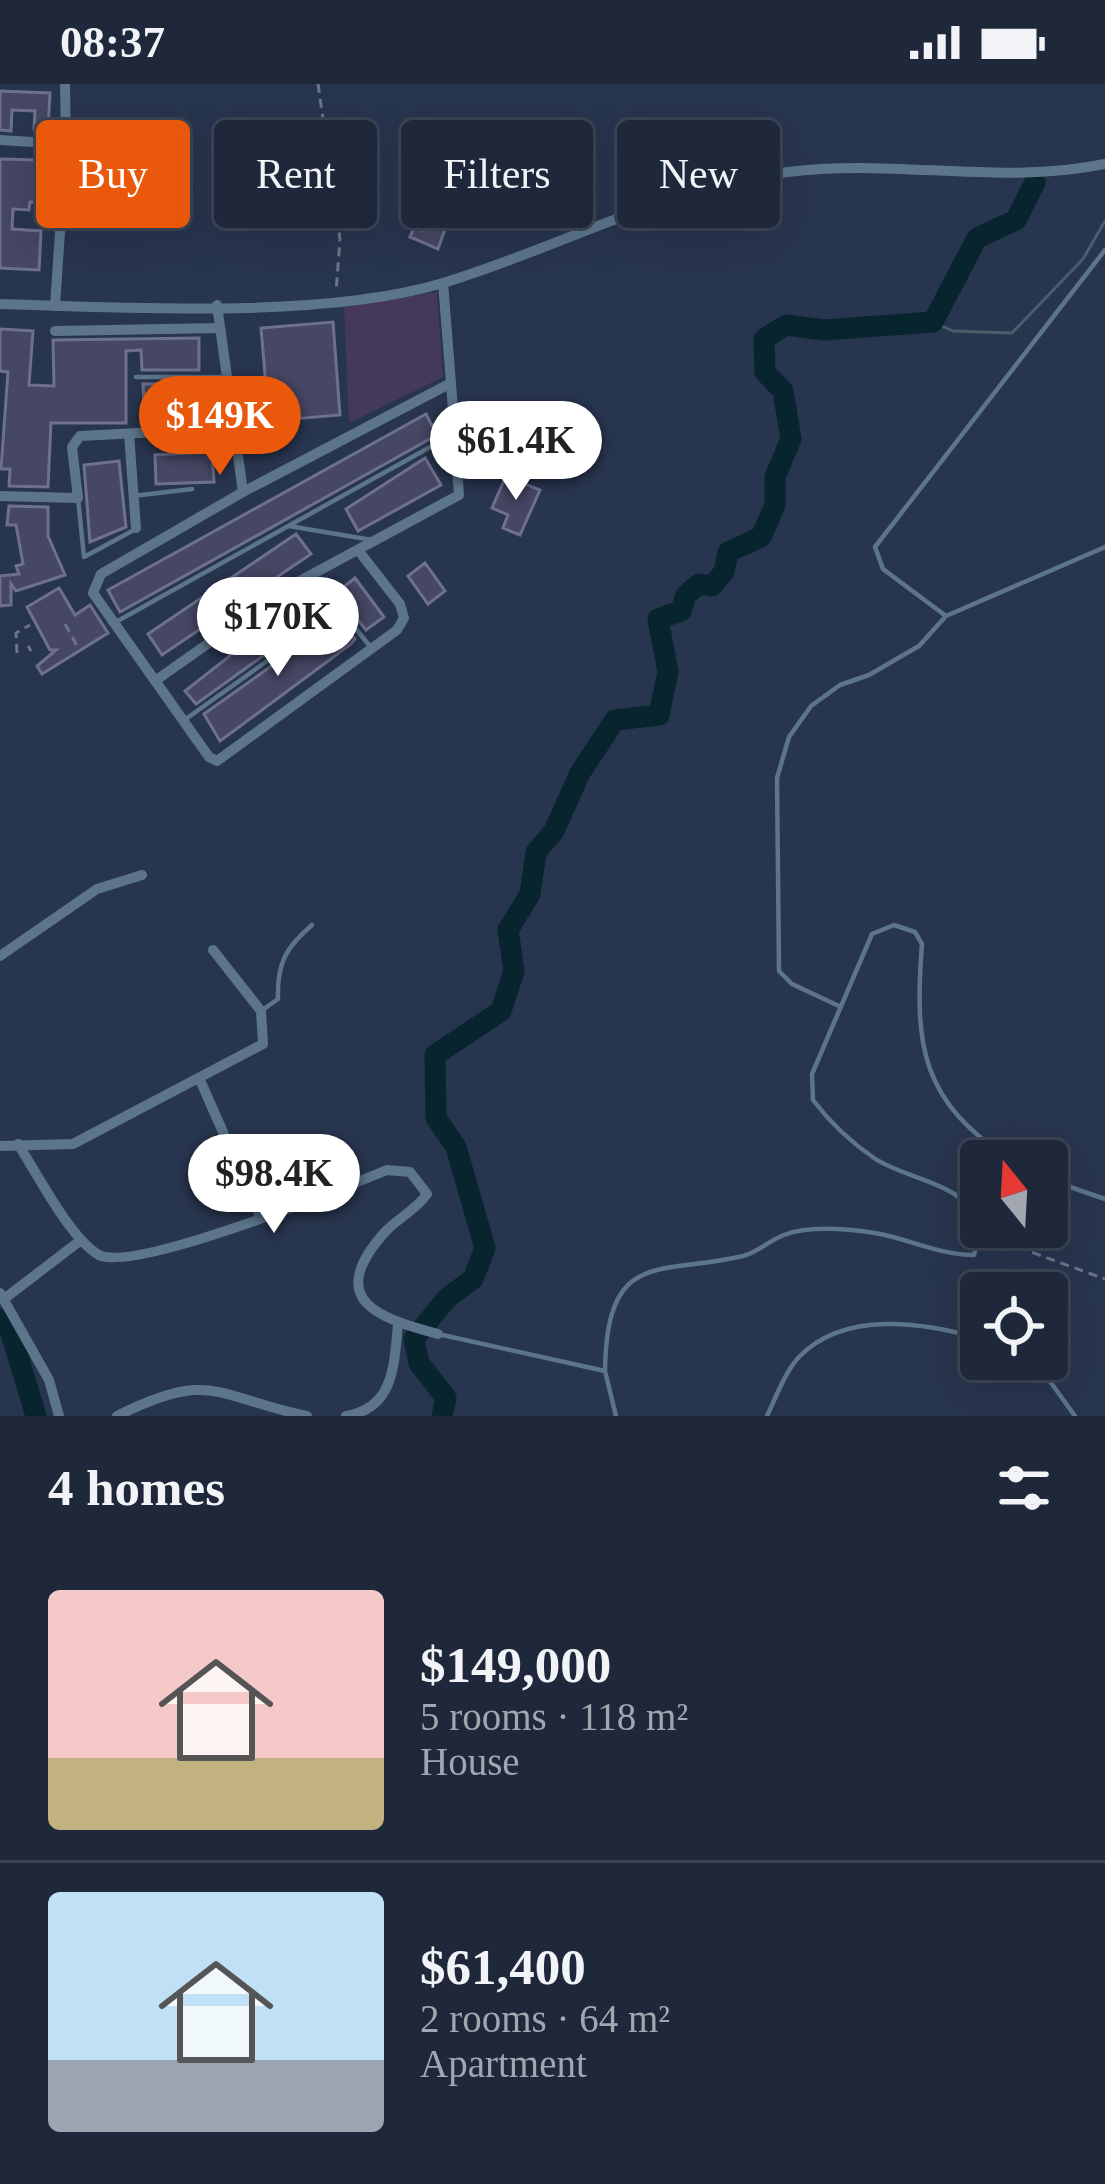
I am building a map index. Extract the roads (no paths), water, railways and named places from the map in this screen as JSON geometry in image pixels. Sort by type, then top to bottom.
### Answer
[{"type":"street","points":[[65,84],[66,120]]},
{"type":"street","points":[[0,140],[36,142]]},
{"type":"street","points":[[0,304],[336,300],[442,283],[657,200],[786,172],[893,168],[1042,174],[1105,164]]},
{"type":"street","points":[[55,306],[60,228]]},
{"type":"street","points":[[155,681],[312,574],[459,495],[442,283]]},
{"type":"street","points":[[217,305],[243,492]]},
{"type":"street","points":[[55,331],[220,328]]},
{"type":"street","points":[[358,550],[400,604],[404,618],[372,650],[218,761],[183,721],[93,593],[95,580],[243,492],[451,383]]},
{"type":"street","points":[[0,496],[78,498],[74,439],[234,428]]},
{"type":"street","points":[[128,434],[136,527]]},
{"type":"street","points":[[0,956],[97,890],[142,874]]},
{"type":"street","points":[[0,1146],[73,1144],[200,1081],[263,1043],[261,1011],[213,950]]},
{"type":"street","points":[[200,1081],[260,1216]]},
{"type":"street","points":[[18,1144],[81,1240],[96,1254],[117,1261],[168,1250],[386,1170],[410,1172],[427,1194],[387,1231],[361,1278],[361,1300],[368,1310],[438,1334]]},
{"type":"street","points":[[58,1416],[49,1380],[2,1296],[81,1240]]},
{"type":"street","points":[[346,1416],[368,1412],[386,1396],[403,1325]]},
{"type":"street","points":[[117,1416],[153,1396],[190,1386],[307,1416]]},
{"type":"lane","points":[[946,616],[883,569],[875,547],[1105,250]]},
{"type":"lane","points":[[136,377],[227,376]]},
{"type":"lane","points":[[114,623],[455,433]]},
{"type":"lane","points":[[133,496],[192,489]]},
{"type":"lane","points":[[78,498],[84,557],[136,527]]},
{"type":"lane","points":[[289,526],[375,540]]},
{"type":"lane","points":[[841,1008],[808,993],[779,971],[777,778],[789,737],[812,706],[840,685],[869,675],[919,646],[946,616],[1105,547]]},
{"type":"lane","points":[[312,574],[372,650]]},
{"type":"lane","points":[[183,721],[340,609]]},
{"type":"lane","points":[[261,1011],[278,1000],[277,973],[287,946],[312,925]]},
{"type":"lane","points":[[960,1199],[947,1188],[876,1160],[813,1100],[812,1074],[872,934],[894,925],[915,932],[922,944],[920,1041],[928,1076],[942,1098],[989,1140]]},
{"type":"lane","points":[[1068,1186],[1105,1199]]},
{"type":"lane","points":[[616,1416],[605,1371],[606,1335],[621,1297],[643,1273],[659,1265],[748,1255],[785,1234],[818,1229],[876,1233],[950,1255],[974,1255],[976,1248]]},
{"type":"lane","points":[[767,1416],[796,1360],[827,1333],[884,1324],[960,1333]]},
{"type":"lane","points":[[438,1334],[605,1371]]},
{"type":"lane","points":[[1049,1380],[1075,1416]]},
{"type":"waterway","points":[[442,1416],[446,1398],[419,1363],[414,1339],[447,1298],[473,1279],[485,1248],[456,1147],[436,1118],[435,1055],[501,1011],[514,971],[508,930],[530,894],[536,852],[554,831],[580,773],[615,720],[659,715],[668,672],[658,619],[681,611],[686,595],[699,584],[712,586],[724,572],[728,552],[761,537],[775,505],[775,477],[791,439],[783,391],[765,372],[764,339],[786,325],[824,330],[933,322],[977,238],[1016,220],[1035,182]]},
{"type":"waterway","points":[[933,322],[953,331],[1012,333],[1083,259],[1105,221]]},
{"type":"waterway","points":[[0,1319],[11,1333],[36,1416]]}]
